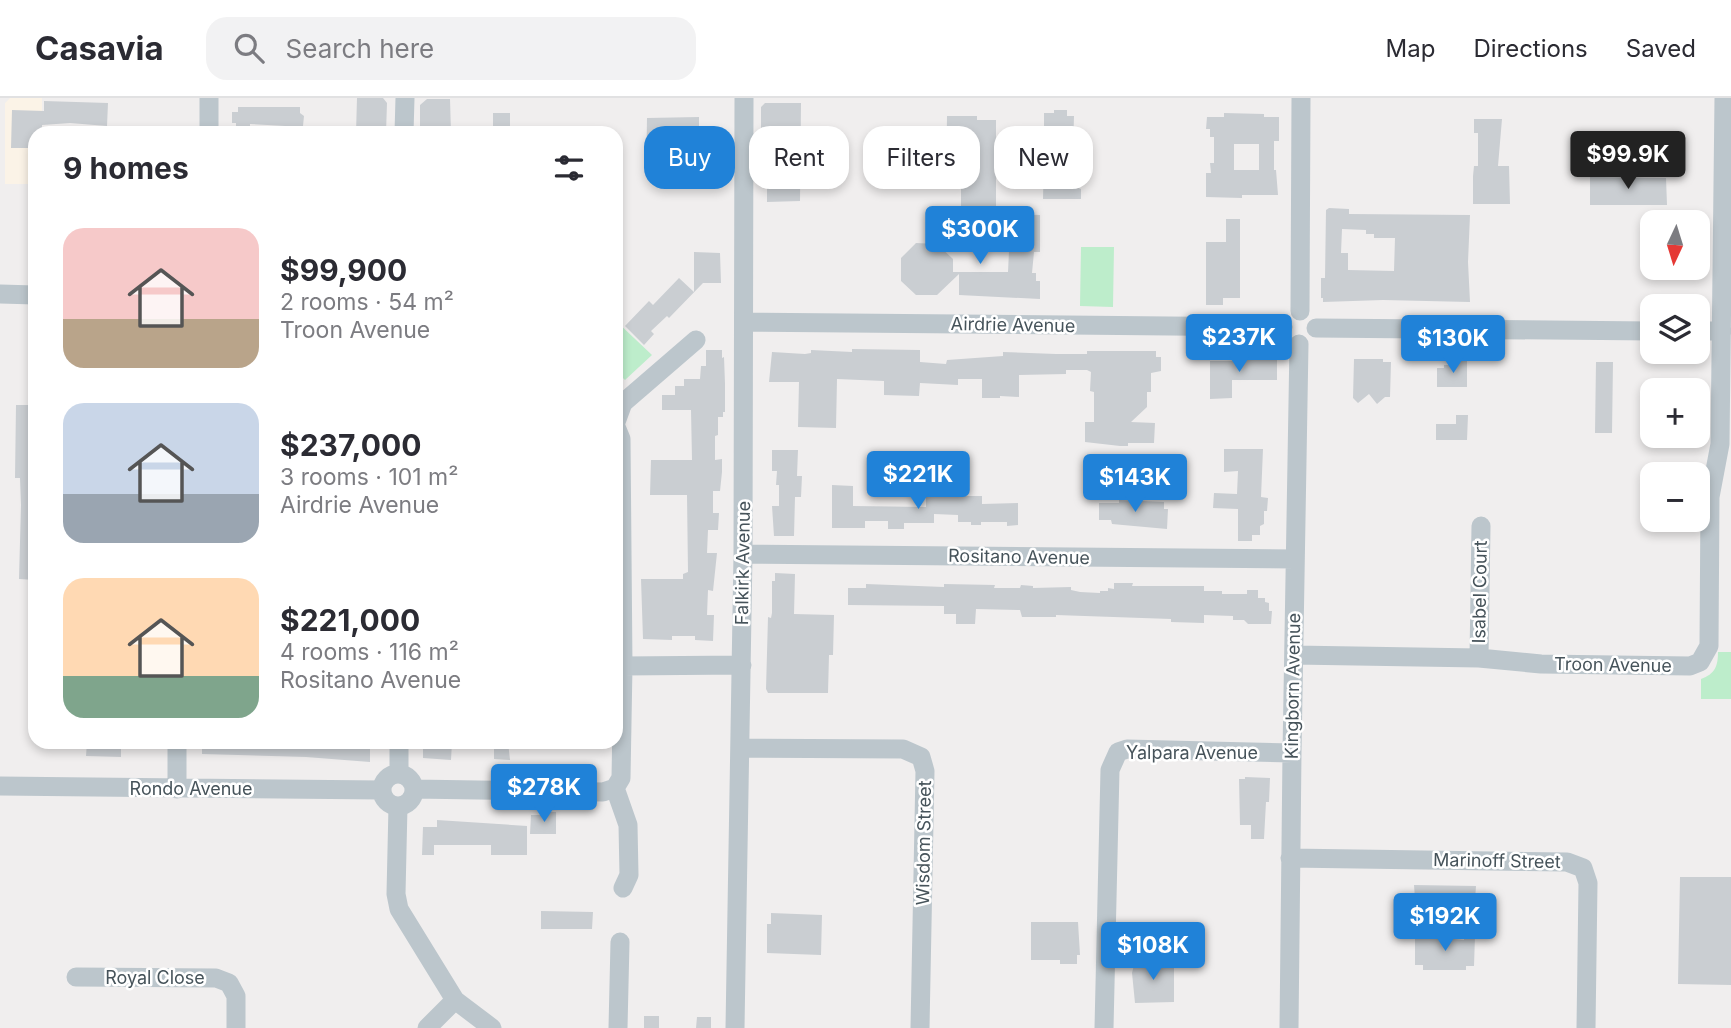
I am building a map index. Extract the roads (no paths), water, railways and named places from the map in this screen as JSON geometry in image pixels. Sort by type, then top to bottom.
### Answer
[{"type":"street","points":[[209,98],[209,126]]},
{"type":"street","points":[[404,126],[405,98]]},
{"type":"street","name":"Falkirk Avenue","points":[[735,1028],[742,665],[744,98]]},
{"type":"street","points":[[1300,311],[1301,98]]},
{"type":"street","name":"Troon Avenue","points":[[1294,655],[1479,658],[1541,664],[1690,666],[1700,662],[1706,655],[1709,646],[1710,496],[1720,444],[1724,98]]},
{"type":"street","points":[[0,294],[28,295]]},
{"type":"street","points":[[1300,311],[1312,317],[1316,328],[1310,340],[1299,344],[1287,338],[1283,327],[1289,314],[1300,311]]},
{"type":"street","name":"Airdrie Avenue","points":[[744,322],[1283,327]]},
{"type":"street","points":[[1316,328],[1640,331]]},
{"type":"street","points":[[1710,331],[1722,331]]},
{"type":"street","points":[[623,403],[696,340]]},
{"type":"street","name":"Kingborn Avenue","points":[[1290,1028],[1290,858],[1299,344]]},
{"type":"street","name":"Isabel Court","points":[[1479,658],[1481,526]]},
{"type":"street","name":"Rositano Avenue","points":[[743,554],[1295,559]]},
{"type":"street","points":[[623,666],[742,665]]},
{"type":"street","name":"Wisdom Street","points":[[741,748],[903,749],[921,757],[925,771],[920,1028]]},
{"type":"street","points":[[177,749],[177,789]]},
{"type":"street","points":[[399,774],[400,749]]},
{"type":"street","points":[[414,789],[603,792],[615,788],[621,778],[622,749]]},
{"type":"street","name":"Yalpara Avenue","points":[[1104,1028],[1110,771],[1118,752],[1127,749],[1292,753]]},
{"type":"street","points":[[399,774],[411,779],[414,789],[408,803],[398,806],[385,801],[381,790],[387,777],[399,774]]},
{"type":"street","name":"Rondo Avenue","points":[[0,786],[381,790]]},
{"type":"street","points":[[615,788],[628,825],[629,874],[623,888]]},
{"type":"street","points":[[398,806],[396,894],[399,909],[455,1000],[492,1028]]},
{"type":"street","name":"Marinoff Street","points":[[1290,858],[1567,862],[1583,868],[1588,883],[1586,1028]]},
{"type":"street","points":[[618,1028],[620,942]]},
{"type":"street","name":"Royal Close","points":[[76,977],[216,978],[229,983],[236,996],[236,1028]]},
{"type":"street","points":[[428,1028],[455,1000]]}]
